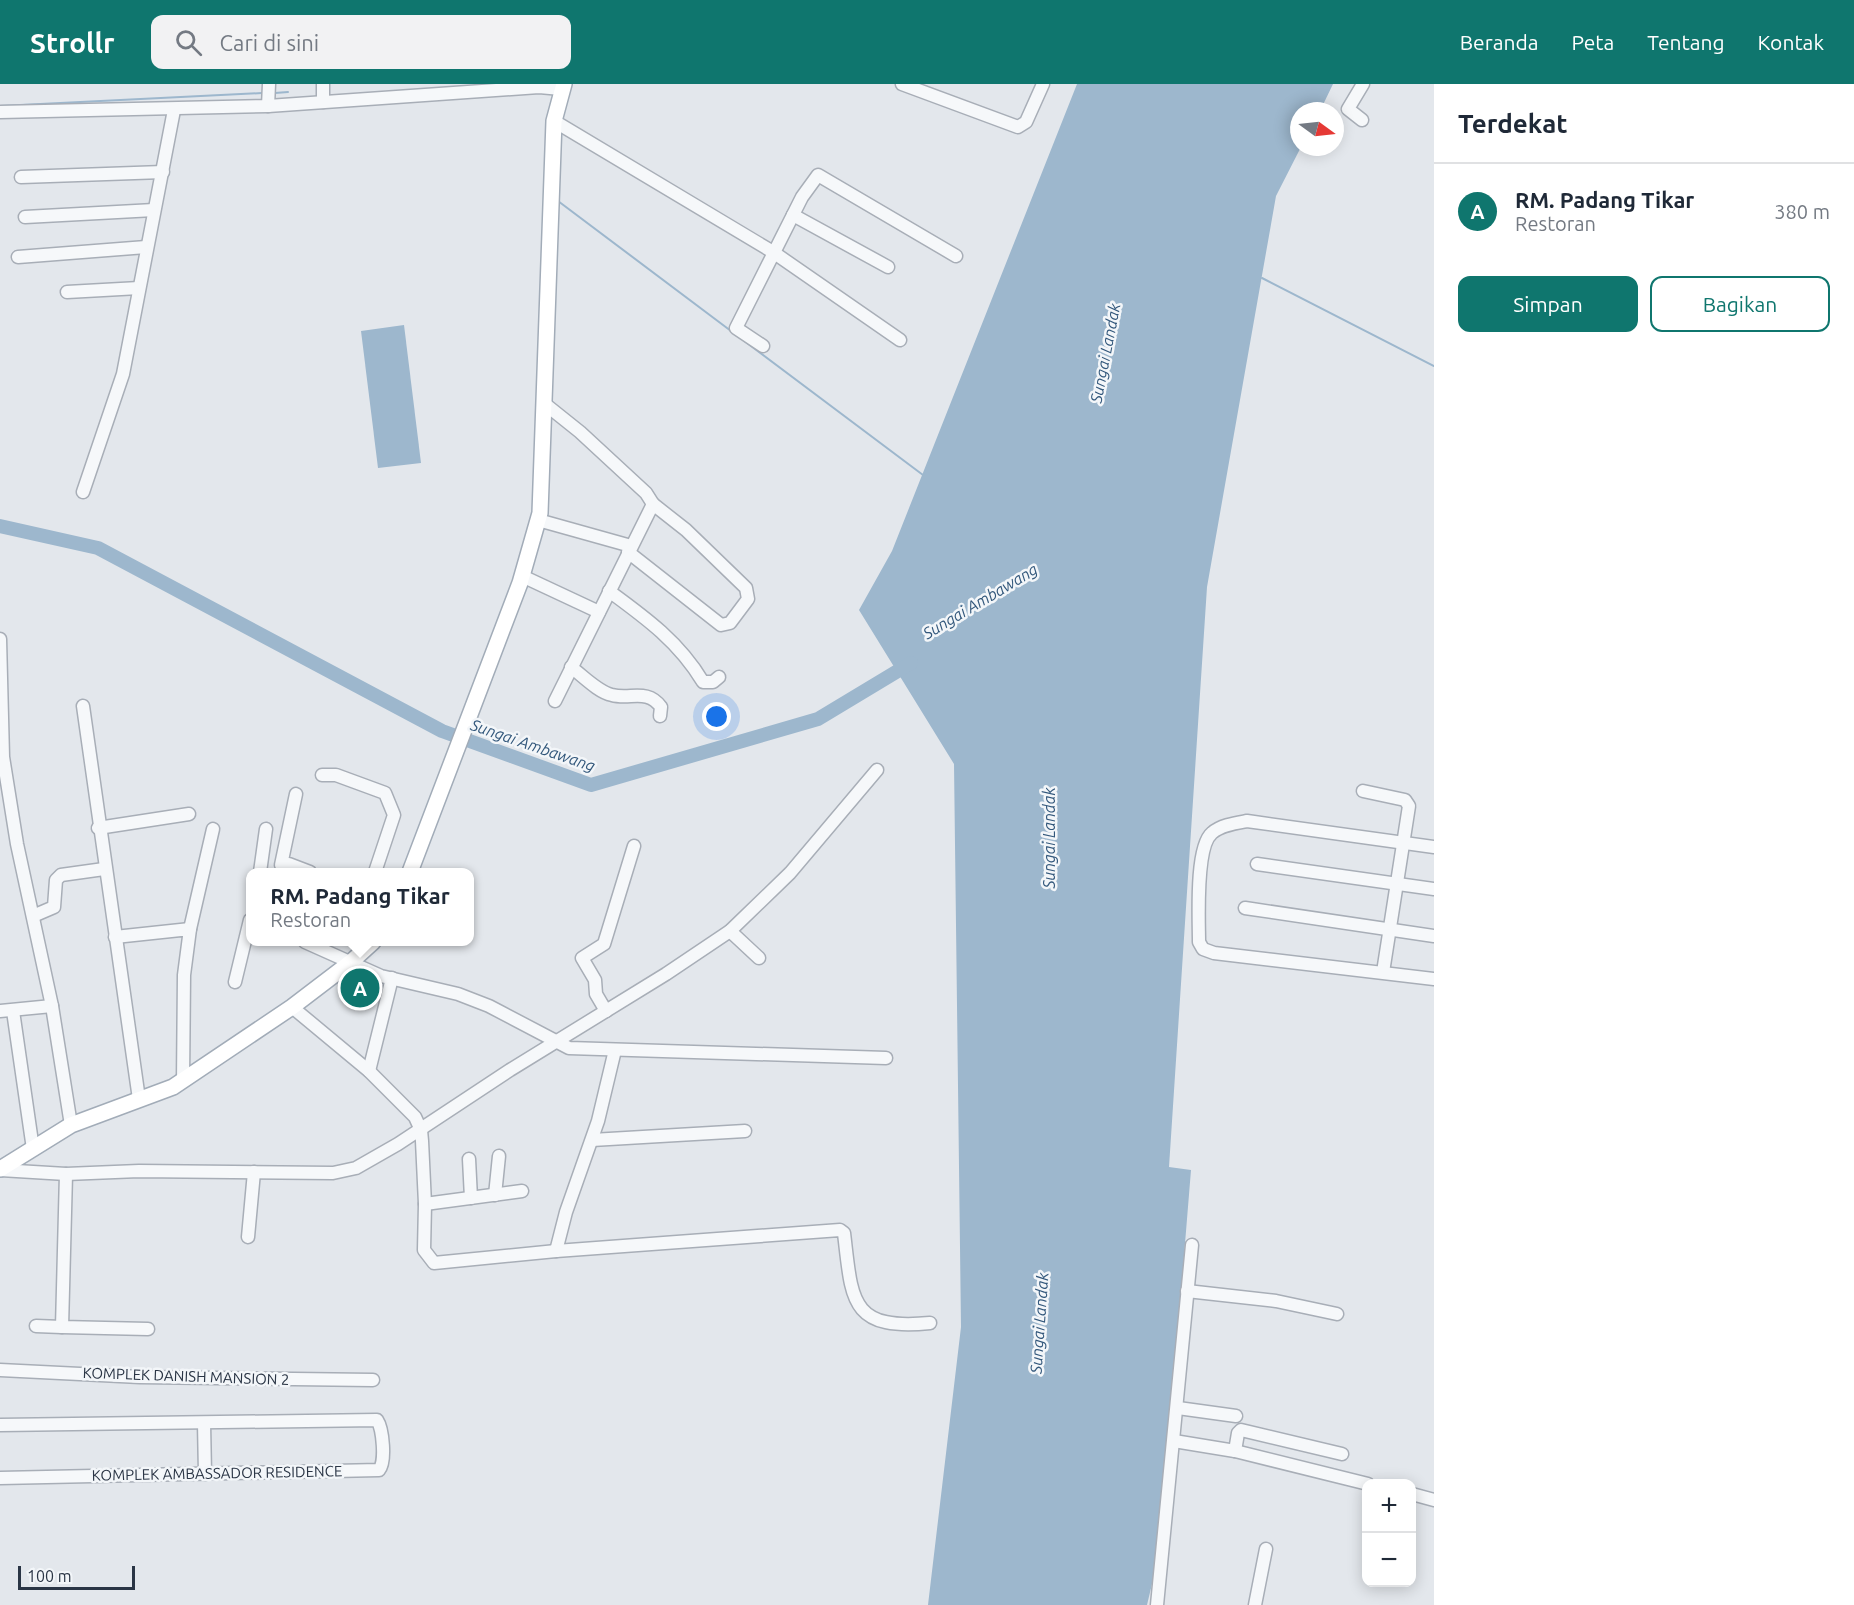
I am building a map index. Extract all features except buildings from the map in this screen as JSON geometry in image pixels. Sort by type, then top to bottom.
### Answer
[{"type":"main road","points":[[412,868],[522,576],[538,520],[545,404],[554,122],[563,87]]},
{"type":"main road","points":[[0,1169],[71,1125],[164,1091],[183,1081],[292,1007],[369,946]]},
{"type":"street","points":[[268,106],[269,84]]},
{"type":"street","points":[[323,84],[323,102]]},
{"type":"street","points":[[902,84],[1018,127],[1026,123],[1043,84]]},
{"type":"street","points":[[1362,120],[1348,109],[1363,84]]},
{"type":"street","points":[[0,112],[174,110],[268,106],[563,87]]},
{"type":"street","points":[[83,492],[117,396],[174,110]]},
{"type":"street","points":[[554,122],[773,252],[900,340]]},
{"type":"street","points":[[21,177],[163,172]]},
{"type":"street","points":[[763,346],[736,328],[809,184],[822,175],[956,256]]},
{"type":"street","points":[[25,217],[154,210]]},
{"type":"street","points":[[793,215],[888,267]]},
{"type":"street","points":[[18,257],[146,247]]},
{"type":"street","points":[[67,292],[139,288]]},
{"type":"street","points":[[538,520],[630,549],[722,624],[730,623],[748,599],[746,588],[686,530],[653,504],[646,493],[580,432],[545,404]]},
{"type":"street","points":[[555,701],[653,504]]},
{"type":"street","points":[[522,576],[599,612]]},
{"type":"street","points":[[609,591],[671,639],[684,652],[702,682],[712,682],[719,678]]},
{"type":"street","points":[[0,639],[1,757],[52,1006],[71,1125]]},
{"type":"street","points":[[571,667],[611,695],[638,695],[652,698],[661,707],[660,717]]},
{"type":"street","points":[[83,706],[104,869],[139,1099]]},
{"type":"street","points":[[0,1169],[66,1174],[139,1171],[345,1172],[376,1157],[421,1130],[730,931],[790,873],[877,770]]},
{"type":"street","points":[[322,776],[336,775],[385,793],[394,815],[377,868]]},
{"type":"street","points":[[1363,792],[1408,802],[1383,972]]},
{"type":"street","points":[[296,794],[281,866],[289,864],[298,868]]},
{"type":"street","points":[[99,828],[189,814]]},
{"type":"street","points":[[1434,847],[1247,821],[1212,832],[1204,849],[1198,888],[1199,942],[1203,949],[1214,953],[1434,980]]},
{"type":"street","points":[[183,1081],[184,975],[190,929],[213,829]]},
{"type":"street","points":[[261,868],[266,829]]},
{"type":"street","points":[[606,1011],[596,994],[595,981],[582,958],[604,944],[634,846]]},
{"type":"street","points":[[1257,864],[1434,889]]},
{"type":"street","points":[[33,916],[54,907],[56,879],[61,875],[104,869]]},
{"type":"street","points":[[1245,908],[1434,936]]},
{"type":"street","points":[[115,937],[190,929]]},
{"type":"street","points":[[730,931],[759,958]]},
{"type":"street","points":[[235,982],[246,936]]},
{"type":"street","points":[[314,946],[392,978],[459,994],[489,1005],[568,1048],[886,1058]]},
{"type":"street","points":[[369,1071],[392,978]]},
{"type":"street","points":[[33,1149],[6,1011],[52,1006]]},
{"type":"street","points":[[292,1007],[369,1071],[408,1108],[421,1130],[425,1204],[424,1250],[434,1263],[556,1251],[840,1230],[844,1233],[848,1274],[859,1308],[869,1317],[886,1323],[909,1325],[930,1323]]},
{"type":"street","points":[[556,1251],[566,1212],[592,1140],[615,1050]]},
{"type":"street","points":[[592,1140],[745,1131]]},
{"type":"street","points":[[495,1195],[499,1156]]},
{"type":"street","points":[[469,1159],[471,1198]]},
{"type":"street","points":[[248,1237],[254,1172]]},
{"type":"street","points":[[62,1327],[66,1174]]},
{"type":"street","points":[[425,1204],[522,1191]]},
{"type":"street","points":[[1157,1605],[1178,1408],[1192,1245]]},
{"type":"street","points":[[1187,1291],[1276,1301],[1337,1314]]},
{"type":"street","points":[[36,1326],[148,1329]]},
{"type":"street","name":"KOMPLEK DANISH MANSION 2","points":[[0,1370],[140,1377],[373,1380]]},
{"type":"street","points":[[1178,1408],[1236,1416]]},
{"type":"street","name":"KOMPLEK AMBASSADOR RESIDENCE","points":[[0,1478],[379,1470],[382,1465],[381,1426],[374,1420],[204,1423]]},
{"type":"street","points":[[0,1425],[204,1423],[205,1474]]},
{"type":"street","points":[[1235,1451],[1238,1433],[1241,1430],[1342,1454]]},
{"type":"street","points":[[1174,1441],[1235,1451],[1362,1483]]},
{"type":"street","points":[[1416,1495],[1434,1500]]},
{"type":"street","points":[[1255,1605],[1266,1549]]},
{"type":"water","name":"Sungai Landak","points":[[1077,84],[1333,84],[1324,102],[1290,102],[1290,156],[1296,156],[1276,196],[1207,587],[1169,1167],[1191,1170],[1160,1550],[1147,1605],[928,1605],[961,1327],[954,764],[859,610],[892,551]]},
{"type":"water","points":[[404,325],[421,463],[378,468],[361,331]]},
{"type":"waterway","points":[[275,93],[288,92]]},
{"type":"waterway","points":[[0,106],[262,93]]},
{"type":"waterway","points":[[558,201],[731,331]]},
{"type":"waterway","points":[[1262,278],[1434,366]]},
{"type":"waterway","points":[[743,340],[923,475]]},
{"type":"waterway","name":"Sungai Ambawang","points":[[0,526],[98,548],[442,731],[591,785],[818,719],[911,663]]},
{"type":"place","name":"RM. Padang Tikar","points":[[360,988]]}]
